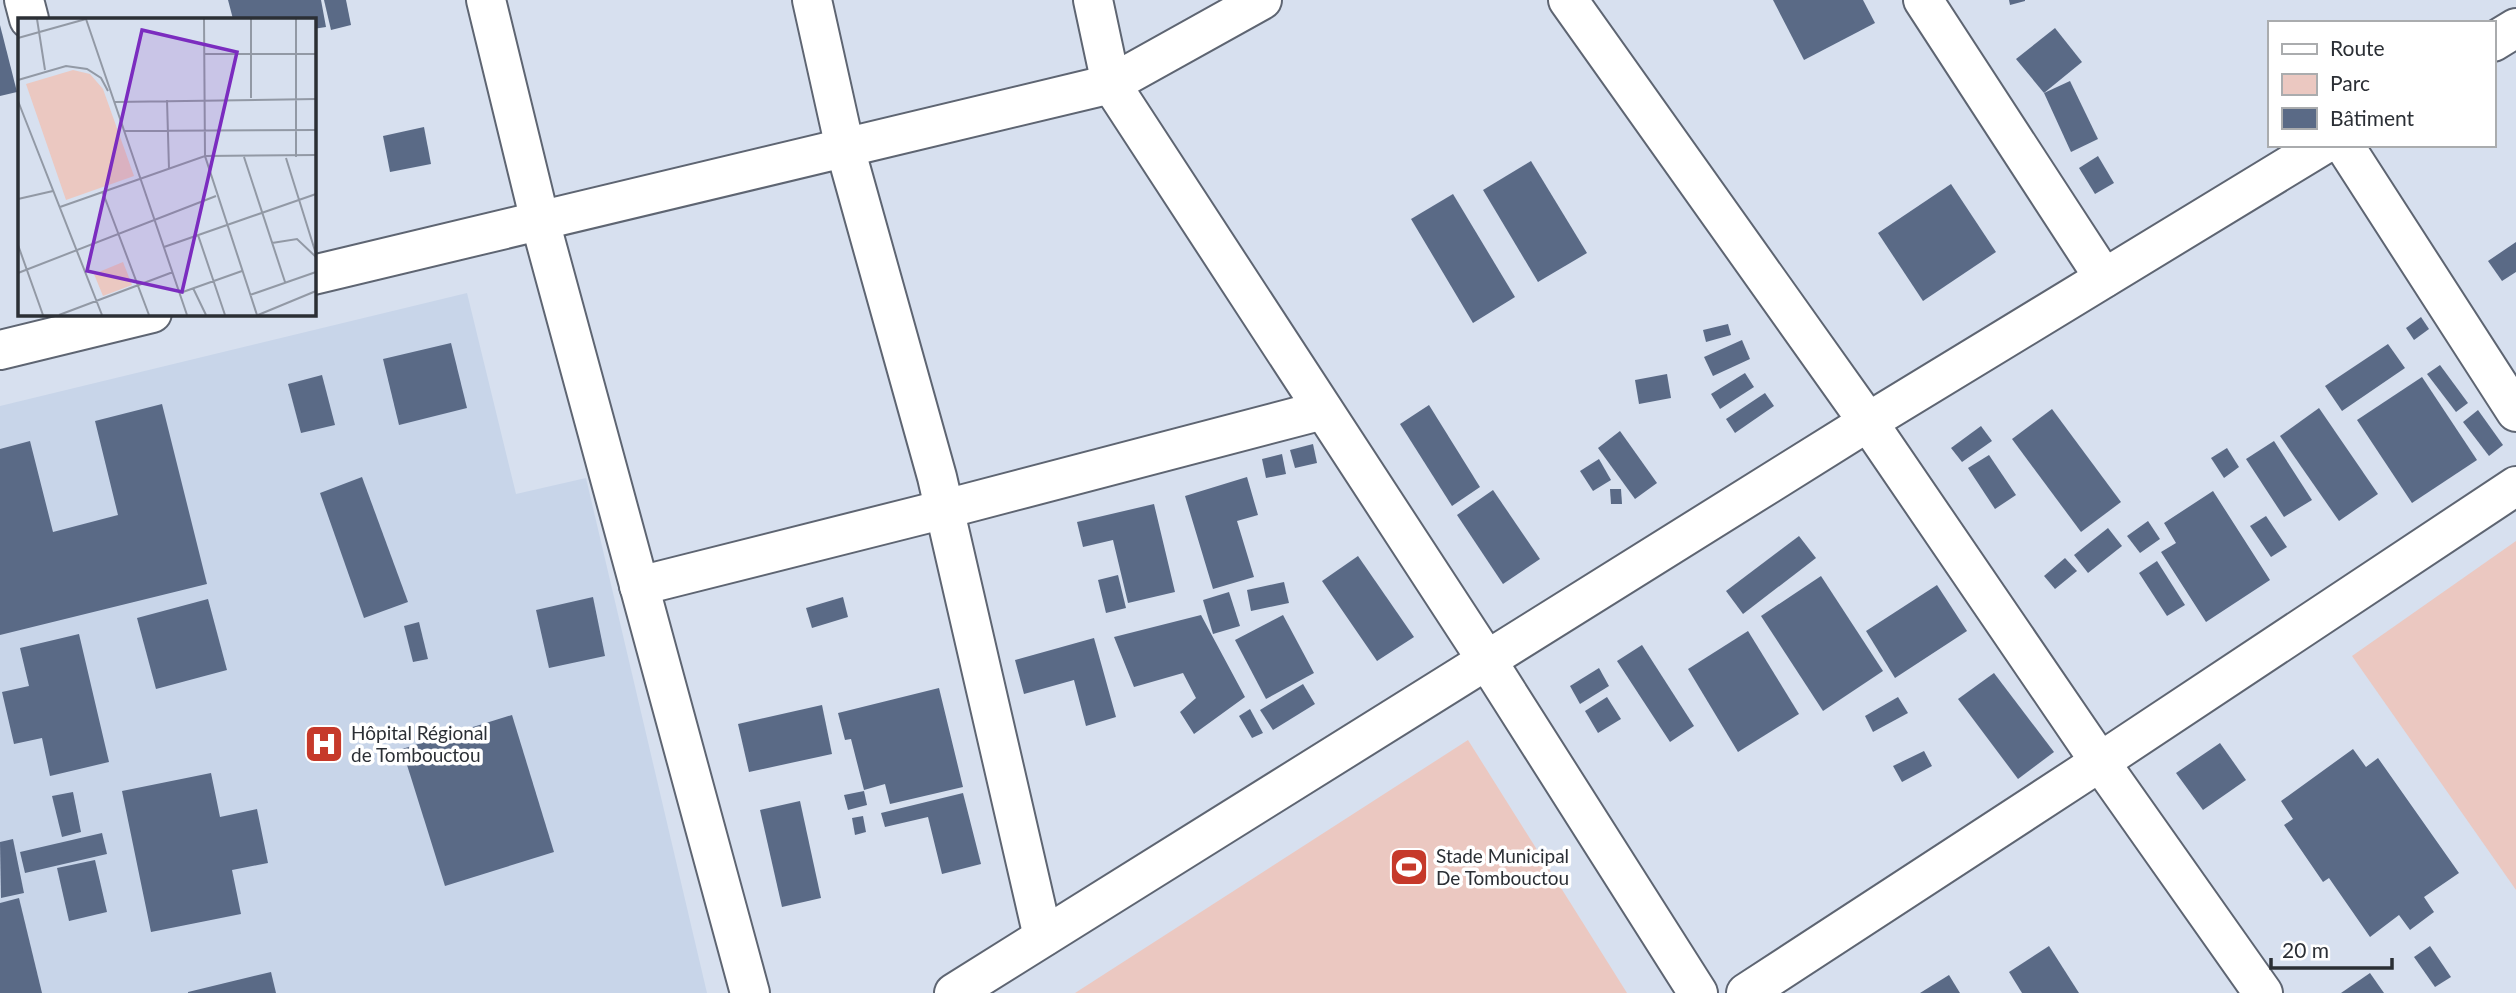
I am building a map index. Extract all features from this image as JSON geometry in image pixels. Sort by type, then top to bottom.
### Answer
[{"type":"street","points":[[24,0],[29,18]]},
{"type":"street","points":[[486,0],[540,221],[750,993]]},
{"type":"street","points":[[812,0],[845,148],[945,509],[1043,937]]},
{"type":"street","points":[[1093,0],[1111,84],[1486,659],[1698,993]]},
{"type":"street","points":[[315,275],[1111,84],[1262,0]]},
{"type":"street","points":[[1567,0],[1868,422],[2100,762],[2263,993]]},
{"type":"street","points":[[1923,0],[2104,278]]},
{"type":"street","points":[[2512,0],[2516,7]]},
{"type":"street","points":[[2495,41],[2516,28]]},
{"type":"street","points":[[954,993],[1868,422],[2320,147]]},
{"type":"street","points":[[2345,147],[2516,412]]},
{"type":"street","points":[[0,350],[97,320],[136,315]]},
{"type":"street","points":[[639,586],[1323,410]]},
{"type":"street","points":[[1746,993],[2516,486]]},
{"type":"shaded area","name":"Hôpital Régional de Tombouctou","points":[[467,293],[516,494],[586,478],[707,993],[0,993],[0,406]]},
{"type":"green space","points":[[2516,541],[2516,890],[2352,656]]},
{"type":"green space","name":"Stade Municipal De Tombouctou","points":[[1468,740],[1627,993],[1075,993]]},
{"type":"building","points":[[228,0],[321,0],[326,27],[315,29],[315,18],[233,18]]},
{"type":"building","points":[[324,0],[346,0],[351,25],[331,30]]},
{"type":"building","points":[[1773,0],[1863,0],[1875,23],[1804,60]]},
{"type":"building","points":[[2009,0],[2025,0],[2025,1],[2010,5]]},
{"type":"building","points":[[0,25],[17,92],[0,96]]},
{"type":"building","points":[[2055,28],[2082,62],[2044,93],[2016,59]]},
{"type":"building","points":[[2070,81],[2098,139],[2071,152],[2044,93]]},
{"type":"building","points":[[424,127],[431,164],[390,172],[383,136]]},
{"type":"building","points":[[2098,156],[2114,183],[2095,194],[2079,168]]},
{"type":"building","points":[[1531,161],[1587,253],[1538,282],[1483,190]]},
{"type":"building","points":[[1951,184],[1996,252],[1923,301],[1878,233]]},
{"type":"building","points":[[1453,194],[1515,297],[1473,323],[1411,219]]},
{"type":"building","points":[[2516,242],[2516,272],[2502,281],[2488,261]]},
{"type":"building","points":[[2421,317],[2429,329],[2414,340],[2406,328]]},
{"type":"building","points":[[1728,324],[1731,335],[1706,342],[1703,330]]},
{"type":"building","points":[[1742,340],[1750,359],[1713,376],[1704,357]]},
{"type":"building","points":[[451,343],[467,408],[399,425],[383,359]]},
{"type":"building","points":[[2388,344],[2405,368],[2342,411],[2325,386]]},
{"type":"building","points":[[2440,365],[2468,403],[2456,412],[2427,374]]},
{"type":"building","points":[[1745,373],[1754,387],[1720,409],[1711,394]]},
{"type":"building","points":[[1667,374],[1671,398],[1639,404],[1635,380]]},
{"type":"building","points":[[322,375],[335,425],[301,433],[288,384]]},
{"type":"building","points":[[2422,377],[2477,460],[2412,503],[2357,420]]},
{"type":"building","points":[[1765,393],[1774,406],[1735,433],[1726,419]]},
{"type":"building","points":[[162,404],[207,584],[0,635],[0,449],[30,441],[53,532],[118,515],[95,421]]},
{"type":"building","points":[[1429,405],[1480,487],[1452,506],[1400,424]]},
{"type":"building","points":[[2319,408],[2378,494],[2339,521],[2280,436]]},
{"type":"building","points":[[2052,409],[2121,502],[2081,532],[2012,439]]},
{"type":"building","points":[[2478,410],[2503,445],[2489,456],[2463,422]]},
{"type":"building","points":[[1981,426],[1992,441],[1962,462],[1951,448]]},
{"type":"building","points":[[1620,431],[1657,483],[1635,499],[1598,448]]},
{"type":"building","points":[[2274,441],[2312,500],[2284,517],[2246,459]]},
{"type":"building","points":[[1313,444],[1317,463],[1295,468],[1290,450]]},
{"type":"building","points":[[2227,448],[2239,467],[2224,478],[2211,458]]},
{"type":"building","points":[[1282,454],[1286,474],[1266,478],[1262,459]]},
{"type":"building","points":[[1989,455],[2016,495],[1995,509],[1968,468]]},
{"type":"building","points":[[1599,459],[1611,480],[1593,491],[1580,471]]},
{"type":"building","points":[[362,477],[408,602],[364,618],[320,493]]},
{"type":"building","points":[[1247,477],[1258,515],[1237,521],[1254,577],[1213,589],[1185,496]]},
{"type":"building","points":[[1610,489],[1621,489],[1622,504],[1611,504]]},
{"type":"building","points":[[1493,490],[1540,559],[1503,584],[1457,515]]},
{"type":"building","points":[[2213,491],[2270,580],[2206,622],[2161,552],[2176,543],[2164,523]]},
{"type":"building","points":[[1154,504],[1175,592],[1128,603],[1113,540],[1083,547],[1077,522]]},
{"type":"building","points":[[2266,516],[2287,547],[2271,557],[2250,526]]},
{"type":"building","points":[[2148,521],[2160,539],[2140,553],[2127,536]]},
{"type":"building","points":[[2108,528],[2122,546],[2088,573],[2074,555]]},
{"type":"building","points":[[1799,536],[1816,558],[1743,614],[1726,591]]},
{"type":"building","points":[[1358,556],[1414,637],[1377,661],[1322,581]]},
{"type":"building","points":[[2065,558],[2077,571],[2055,589],[2044,576]]},
{"type":"building","points":[[2157,561],[2185,605],[2167,616],[2139,573]]},
{"type":"building","points":[[1118,575],[1126,608],[1106,613],[1098,580]]},
{"type":"building","points":[[1821,576],[1883,671],[1823,711],[1761,616]]},
{"type":"building","points":[[1284,582],[1289,603],[1251,611],[1247,590]]},
{"type":"building","points":[[1937,585],[1967,631],[1895,678],[1866,631]]},
{"type":"building","points":[[1229,592],[1240,626],[1213,634],[1203,600]]},
{"type":"building","points":[[593,597],[605,656],[549,668],[536,610]]},
{"type":"building","points":[[843,597],[848,617],[812,628],[806,608]]},
{"type":"building","points":[[208,599],[227,670],[156,689],[137,618]]},
{"type":"building","points":[[1201,615],[1245,697],[1194,734],[1180,712],[1196,698],[1183,673],[1134,687],[1114,637]]},
{"type":"building","points":[[1283,615],[1314,673],[1266,699],[1235,640]]},
{"type":"building","points":[[419,622],[428,659],[413,662],[404,626]]},
{"type":"building","points":[[1748,631],[1799,714],[1738,752],[1688,669]]},
{"type":"building","points":[[79,634],[109,762],[50,776],[42,738],[14,744],[2,692],[29,686],[20,648]]},
{"type":"building","points":[[1094,638],[1116,717],[1086,726],[1074,680],[1024,694],[1015,660]]},
{"type":"building","points":[[1642,645],[1694,726],[1670,742],[1617,661]]},
{"type":"building","points":[[1599,668],[1609,686],[1580,704],[1570,686]]},
{"type":"building","points":[[1994,673],[2054,752],[2018,779],[1958,699]]},
{"type":"building","points":[[1303,684],[1315,704],[1273,730],[1260,710]]},
{"type":"building","points":[[939,688],[963,787],[890,804],[885,784],[864,790],[851,739],[845,740],[838,713]]},
{"type":"building","points":[[1607,697],[1621,719],[1598,733],[1585,711]]},
{"type":"building","points":[[1898,697],[1908,713],[1873,732],[1865,716]]},
{"type":"building","points":[[822,705],[832,754],[749,772],[738,724]]},
{"type":"building","points":[[1250,709],[1263,733],[1252,738],[1239,716]]},
{"type":"building","points":[[512,715],[554,852],[445,886],[402,749]]},
{"type":"building","points":[[2220,743],[2246,780],[2203,810],[2176,773]]},
{"type":"building","points":[[2353,749],[2366,767],[2378,758],[2459,873],[2424,897],[2434,912],[2410,930],[2399,915],[2370,937],[2329,878],[2323,882],[2284,825],[2293,819],[2281,801]]},
{"type":"building","points":[[1924,751],[1932,766],[1902,782],[1893,766]]},
{"type":"building","points":[[211,773],[220,817],[257,809],[268,863],[232,870],[241,914],[151,932],[122,791]]},
{"type":"building","points":[[864,791],[867,805],[848,810],[844,795]]},
{"type":"building","points":[[73,792],[81,832],[62,837],[52,796]]},
{"type":"building","points":[[963,793],[981,864],[942,874],[928,817],[885,827],[881,813]]},
{"type":"building","points":[[800,801],[821,898],[782,907],[760,810]]},
{"type":"building","points":[[863,816],[866,832],[855,835],[852,818]]},
{"type":"building","points":[[102,833],[107,854],[25,873],[20,852]]},
{"type":"building","points":[[13,839],[24,893],[1,898],[0,842]]},
{"type":"building","points":[[95,860],[107,912],[69,921],[57,868]]},
{"type":"building","points":[[19,898],[42,993],[0,993],[0,903]]},
{"type":"building","points":[[2049,946],[2079,993],[2022,993],[2009,972]]},
{"type":"building","points":[[2430,946],[2451,977],[2435,987],[2414,957]]},
{"type":"building","points":[[271,972],[276,993],[188,993],[188,992]]},
{"type":"building","points":[[2370,973],[2384,993],[2341,993]]},
{"type":"building","points":[[1949,975],[1960,993],[1920,993]]},
{"type":"place","name":"Hôpital Régional de Tombouctou","points":[[324,744]]},
{"type":"place","name":"Stade Municipal De Tombouctou","points":[[1409,867]]}]
